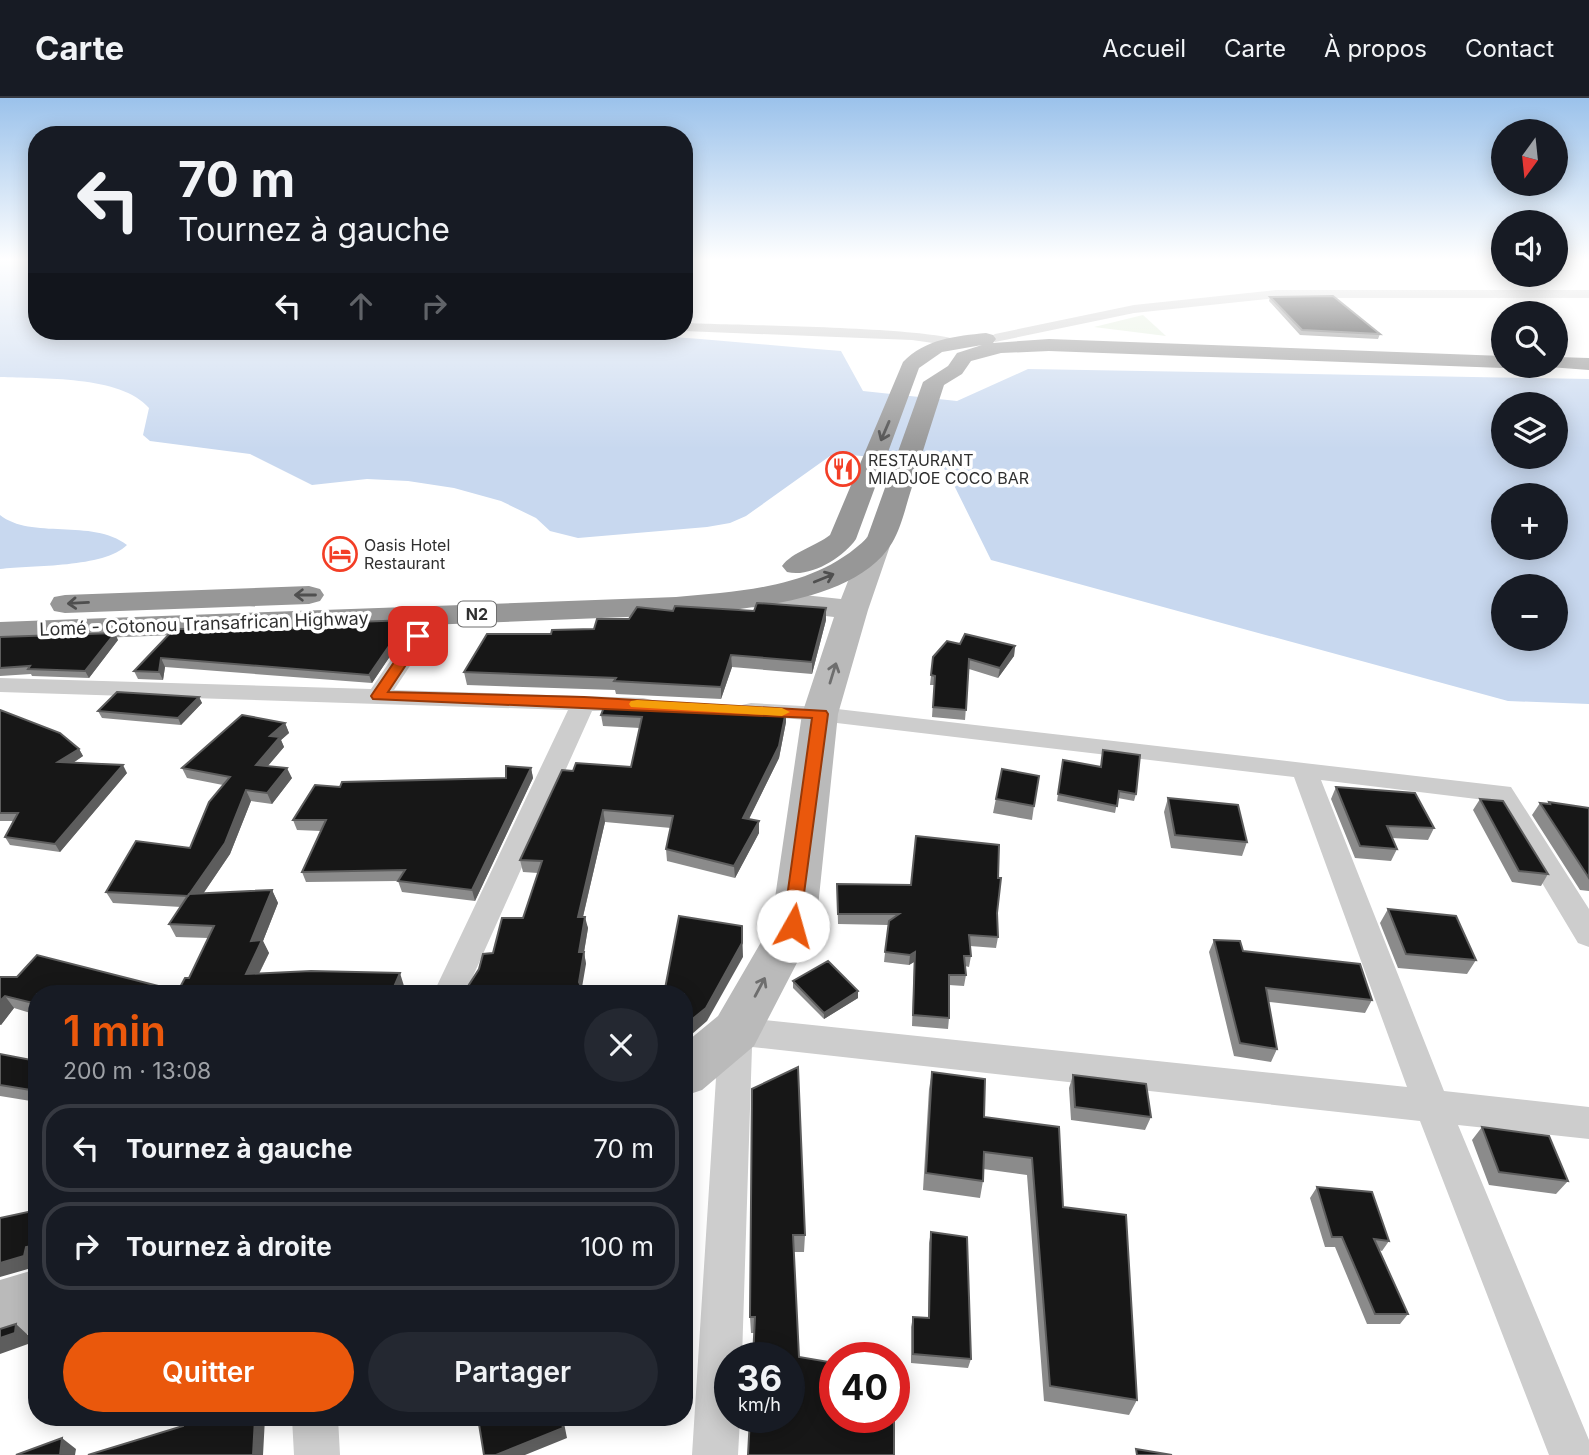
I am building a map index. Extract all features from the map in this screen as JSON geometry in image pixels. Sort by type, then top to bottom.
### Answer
[{"type":"highway","name":"N2","points":[[0,608],[244,596],[614,592],[722,584],[756,578],[795,567],[825,552],[842,538],[910,366],[918,357],[954,342],[995,338],[1491,354]]},
{"type":"highway","name":"Lomé - Cotonou Transafrican Highway","points":[[0,632],[676,606],[757,599],[827,578],[853,564],[877,543],[934,382],[955,370],[964,357],[974,353],[1023,346],[1491,362]]},
{"type":"highway","points":[[1568,356],[1589,356]]},
{"type":"highway","points":[[1568,363],[1589,364]]},
{"type":"street","points":[[995,338],[1070,322]]},
{"type":"street","points":[[693,327],[912,336],[954,342]]},
{"type":"street","points":[[693,1067],[736,1031],[793,926],[820,714],[852,610],[877,543]]},
{"type":"street","points":[[757,599],[852,610]]},
{"type":"street","points":[[378,696],[432,616]]},
{"type":"street","points":[[0,685],[668,706]]},
{"type":"street","points":[[453,985],[584,702]]},
{"type":"street","points":[[723,709],[820,714],[1503,793],[1589,935]]},
{"type":"street","points":[[1304,770],[1432,1106],[1572,1455]]},
{"type":"street","points":[[736,1031],[1589,1123]]},
{"type":"street","points":[[715,1455],[736,1031]]},
{"type":"street","points":[[0,1311],[28,1303]]},
{"type":"street","points":[[315,1426],[317,1455]]},
{"type":"green space","points":[[1113,322],[1151,322],[1166,336],[1094,327]]},
{"type":"water","points":[[0,322],[28,322],[28,340],[693,338],[841,351],[863,391],[957,401],[1028,369],[1589,379],[1589,704],[1508,701],[991,560],[947,471],[935,463],[851,455],[830,456],[746,516],[730,523],[578,538],[550,531],[536,518],[501,501],[454,488],[408,481],[367,479],[312,485],[250,454],[150,441],[143,435],[149,408],[136,397],[100,384],[0,377]]},
{"type":"water","points":[[0,515],[28,526],[97,532],[127,545],[102,558],[85,562],[0,569]]},
{"type":"building","points":[[1295,322],[1366,322],[1380,334],[1302,330]]},
{"type":"building","points":[[757,603],[826,608],[812,662],[731,655],[721,687],[614,681],[616,678],[464,672],[487,634],[551,634],[552,630],[594,629],[597,619],[629,619],[637,607],[673,611],[675,606],[754,611]]},
{"type":"building","points":[[407,620],[369,675],[161,658],[159,672],[134,671],[174,629],[327,628],[331,623]]},
{"type":"building","points":[[115,633],[85,671],[28,669],[30,666],[0,668],[0,637]]},
{"type":"building","points":[[965,634],[1015,646],[1000,668],[969,659],[966,710],[933,707],[933,657],[947,641],[960,644]]},
{"type":"building","points":[[117,692],[199,697],[178,718],[98,711]]},
{"type":"building","points":[[606,702],[786,711],[779,746],[743,818],[759,821],[734,866],[666,849],[673,816],[603,810],[578,917],[585,917],[579,952],[584,952],[580,985],[469,985],[479,969],[483,954],[493,953],[502,918],[523,918],[542,861],[520,860],[562,770],[573,771],[576,763],[631,767],[642,717],[601,715]]},
{"type":"building","points":[[0,710],[60,733],[79,749],[58,762],[123,765],[55,844],[5,837],[18,813],[0,813]]},
{"type":"building","points":[[242,715],[285,723],[270,736],[280,737],[256,765],[287,768],[267,793],[246,790],[225,843],[188,896],[106,892],[136,841],[190,848],[209,802],[230,777],[182,768]]},
{"type":"building","points":[[1103,750],[1140,755],[1136,794],[1119,791],[1117,806],[1058,794],[1063,760],[1101,767]]},
{"type":"building","points":[[506,766],[531,768],[472,890],[398,881],[405,870],[302,872],[326,820],[293,820],[315,785],[340,787],[342,782],[506,778]]},
{"type":"building","points":[[1002,769],[1039,776],[1034,806],[996,799]]},
{"type":"building","points":[[1336,787],[1415,793],[1434,828],[1387,826],[1397,849],[1360,846]]},
{"type":"building","points":[[1168,798],[1238,805],[1247,842],[1175,835]]},
{"type":"building","points":[[1480,799],[1503,801],[1548,874],[1519,871]]},
{"type":"building","points":[[1549,802],[1589,808],[1589,878],[1540,803],[1550,804]]},
{"type":"building","points":[[916,836],[999,845],[998,878],[1001,878],[997,913],[998,937],[969,935],[971,956],[964,956],[966,975],[949,975],[949,1018],[913,1015],[915,952],[910,955],[885,952],[889,921],[899,914],[838,914],[837,884],[911,885]]},
{"type":"building","points":[[272,890],[251,941],[262,940],[246,974],[311,971],[400,973],[395,985],[181,985],[185,978],[189,978],[214,926],[169,924],[189,894]]},
{"type":"building","points":[[1388,909],[1456,916],[1476,960],[1406,954]]},
{"type":"building","points":[[679,916],[742,926],[742,943],[706,1008],[693,1019],[693,985],[666,985]]},
{"type":"building","points":[[1214,940],[1240,941],[1243,951],[1360,964],[1372,1000],[1266,988],[1277,1049],[1240,1043]]},
{"type":"building","points":[[37,955],[154,985],[28,985],[28,1002],[5,996],[0,1001],[0,977],[17,977]]},
{"type":"building","points":[[828,961],[858,991],[824,1013],[793,981]]},
{"type":"building","points":[[0,1054],[28,1059],[28,1090],[0,1085]]},
{"type":"building","points":[[798,1067],[805,1235],[793,1235],[798,1342],[754,1342],[755,1317],[750,1317],[752,1089]]},
{"type":"building","points":[[932,1072],[985,1079],[984,1117],[1059,1127],[1063,1207],[1126,1215],[1137,1400],[1050,1386],[1032,1158],[984,1152],[983,1181],[926,1173]]},
{"type":"building","points":[[1073,1075],[1146,1084],[1151,1117],[1075,1107]]},
{"type":"building","points":[[1482,1127],[1549,1136],[1568,1181],[1499,1172]]},
{"type":"building","points":[[1317,1187],[1372,1192],[1389,1241],[1374,1239],[1408,1314],[1375,1314],[1342,1237],[1332,1237]]},
{"type":"building","points":[[28,1212],[28,1247],[24,1256],[0,1263],[0,1218]]},
{"type":"building","points":[[931,1232],[967,1237],[971,1359],[913,1354],[913,1317],[929,1318]]},
{"type":"building","points":[[16,1324],[15,1333],[0,1338],[0,1329]]},
{"type":"building","points":[[805,1358],[819,1360],[819,1433],[894,1433],[894,1455],[748,1455],[749,1433],[805,1433]]},
{"type":"building","points":[[183,1426],[255,1426],[253,1455],[88,1455]]},
{"type":"building","points":[[479,1426],[563,1426],[496,1455],[484,1455]]},
{"type":"building","points":[[62,1438],[60,1455],[16,1455]]},
{"type":"building","points":[[1136,1449],[1172,1455],[1137,1455]]},
{"type":"slow traffic","points":[[637,704],[782,712]]},
{"type":"place","name":"RESTAURANT MIADJOE COCO BAR","points":[[843,469]]},
{"type":"place","name":"Oasis Hotel Restaurant","points":[[340,554]]},
{"type":"route","points":[[418,636],[378,696],[584,702],[820,714],[793,926]]}]
